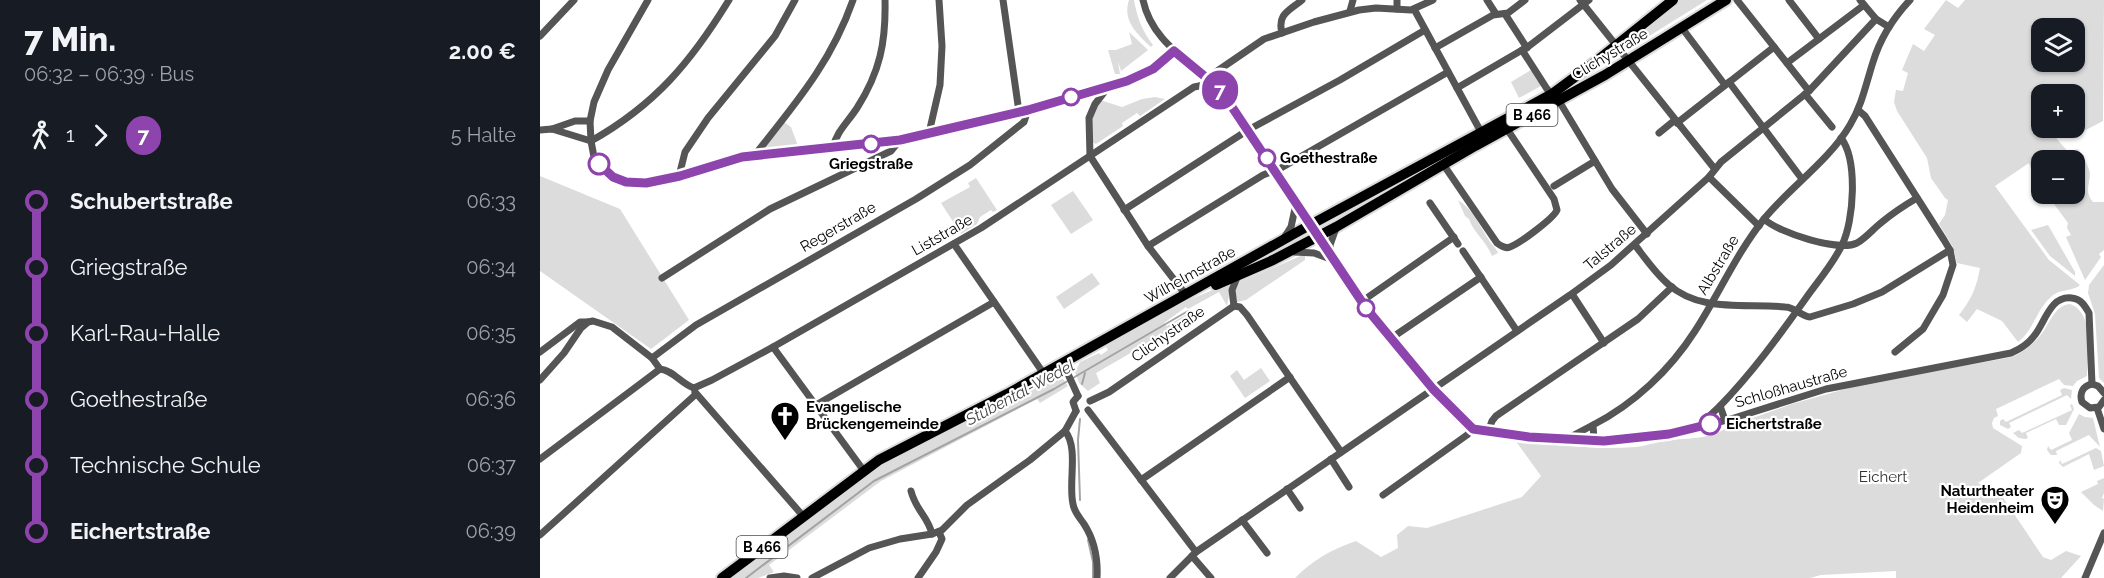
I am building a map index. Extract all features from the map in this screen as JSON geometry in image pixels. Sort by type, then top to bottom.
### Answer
[{"type":"main road","name":"Wilhelmstraße","points":[[722,578],[892,452],[974,412],[1044,374],[1480,132],[1556,98],[1598,60],[1673,0]]},
{"type":"main road","name":"Clichystraße","points":[[1189,294],[1238,276],[1336,227],[1507,129],[1556,98],[1628,62],[1726,0]]},
{"type":"main road","points":[[1598,60],[1606,65],[1605,75]]},
{"type":"street","points":[[540,36],[574,0]]},
{"type":"street","points":[[648,0],[608,70],[594,102],[590,121],[594,157],[613,177],[626,182],[646,183],[680,176],[742,157],[900,140],[1028,110],[1127,81],[1153,69],[1174,51]]},
{"type":"street","points":[[552,129],[591,141],[621,124],[664,88],[692,57],[729,0]]},
{"type":"street","points":[[680,176],[685,152],[708,118],[775,36],[795,0]]},
{"type":"street","points":[[754,156],[807,89],[826,60],[846,20],[853,0]]},
{"type":"street","points":[[832,148],[835,136],[849,121],[869,90],[880,63],[886,31],[885,0]]},
{"type":"street","points":[[929,133],[940,85],[942,46],[939,0]]},
{"type":"street","points":[[1003,0],[1019,112]]},
{"type":"street","points":[[1143,0],[1150,21],[1162,39],[1211,80],[1248,130],[1361,302],[1433,389],[1473,429],[1383,495]]},
{"type":"street","points":[[1282,33],[1280,23],[1282,16],[1302,0]]},
{"type":"street","points":[[1350,11],[1353,0]]},
{"type":"street","points":[[1397,0],[1397,9]]},
{"type":"street","points":[[1211,80],[1262,41],[1282,33],[1350,11],[1376,8],[1414,9],[1433,0]]},
{"type":"street","points":[[1487,0],[1496,14]]},
{"type":"street","points":[[1435,48],[1496,14],[1504,14],[1525,0]]},
{"type":"street","points":[[1737,0],[1787,63],[1832,127]]},
{"type":"street","points":[[1789,0],[1819,39]]},
{"type":"street","name":"Albstraße","points":[[1570,440],[1574,435],[1622,407],[1663,371],[1690,339],[1740,251],[1764,219],[1841,138],[1858,110],[1875,56],[1896,15],[1910,0]]},
{"type":"street","points":[[1456,88],[1525,49],[1584,2],[1616,47],[1714,168]]},
{"type":"street","points":[[1787,63],[1862,2],[1876,19],[1890,27]]},
{"type":"street","points":[[1414,9],[1480,132]]},
{"type":"street","points":[[1504,14],[1545,86],[1556,98],[1626,209],[1647,234]]},
{"type":"street","name":"Talstraße","points":[[1170,578],[1194,554],[1572,294],[1635,245],[1709,177],[1714,168],[1807,93],[1876,19]]},
{"type":"street","points":[[1682,28],[1764,128],[1802,179]]},
{"type":"street","points":[[1124,210],[1248,130],[1425,30]]},
{"type":"street","points":[[1659,133],[1727,84],[1774,46]]},
{"type":"street","points":[[1194,87],[1195,68]]},
{"type":"street","points":[[1148,246],[1256,179],[1275,171],[1448,72]]},
{"type":"street","name":"Liststraße","points":[[540,534],[694,391],[954,244],[1194,87],[1211,80]]},
{"type":"street","points":[[1109,86],[1095,104],[1089,118],[1090,156],[1148,246],[1189,294]]},
{"type":"street","name":"Regerstraße","points":[[652,358],[696,325],[916,199],[970,165],[1024,122],[1028,110]]},
{"type":"street","points":[[1858,110],[1865,116],[1950,250],[1953,261],[1938,306],[1923,329],[1895,352]]},
{"type":"street","points":[[540,130],[552,129],[574,121],[590,121]]},
{"type":"street","points":[[1443,164],[1497,243],[1503,247],[1512,246],[1552,218],[1557,210],[1554,200],[1507,129]]},
{"type":"street","points":[[1702,426],[1704,421],[1755,368],[1843,244],[1850,217],[1852,179],[1848,149],[1841,138]]},
{"type":"street","points":[[662,278],[770,209],[891,151],[900,140]]},
{"type":"street","points":[[1554,186],[1595,161]]},
{"type":"street","points":[[1709,177],[1759,226]]},
{"type":"street","points":[[1764,219],[1796,236],[1843,244],[1858,242],[1891,215],[1917,198]]},
{"type":"street","points":[[1430,203],[1517,331]]},
{"type":"street","points":[[1284,239],[1291,227],[1296,204]]},
{"type":"street","points":[[1333,260],[1330,245],[1336,227]]},
{"type":"street","points":[[954,244],[1044,374]]},
{"type":"street","points":[[1361,302],[1458,244]]},
{"type":"street","points":[[1635,245],[1662,278],[1688,297],[1710,303],[1787,307],[1804,316],[1814,316],[1869,298],[1950,250]]},
{"type":"street","points":[[1288,252],[1309,252],[1333,260]]},
{"type":"street","points":[[1238,276],[1232,290],[1234,306],[1242,308],[1341,452]]},
{"type":"street","points":[[1390,339],[1481,277]]},
{"type":"street","points":[[1488,432],[1491,421],[1496,416],[1647,312],[1672,287]]},
{"type":"street","points":[[1572,294],[1604,343]]},
{"type":"street","name":"Schloßhaustraße","points":[[1473,429],[1594,441],[1652,436],[1702,426],[1827,389],[2015,351],[2032,338],[2054,304],[2065,298],[2079,300],[2089,313],[2092,384],[2083,389],[2080,399],[2087,408],[2097,408],[2104,429]]},
{"type":"street","points":[[816,405],[994,302]]},
{"type":"street","name":"Clichystraße","points":[[1090,401],[1109,392],[1234,306]]},
{"type":"street","points":[[540,352],[580,322],[601,322],[612,327],[652,358],[660,369],[668,371],[694,391],[803,516]]},
{"type":"street","points":[[540,380],[552,369],[581,328],[588,322]]},
{"type":"street","points":[[773,347],[864,471]]},
{"type":"street","points":[[1063,363],[1078,396]]},
{"type":"street","points":[[540,459],[660,369]]},
{"type":"street","points":[[1141,480],[1290,376]]},
{"type":"street","points":[[2092,384],[2098,386],[2104,393]]},
{"type":"street","points":[[1076,411],[1082,413],[1090,407],[1090,401],[1085,396],[1078,396]]},
{"type":"street","points":[[812,578],[869,548],[900,539],[935,533],[967,505],[1030,460],[1065,431],[1076,411],[1073,402],[1078,396]]},
{"type":"street","points":[[2097,408],[2104,400]]},
{"type":"street","points":[[1720,406],[1725,420]]},
{"type":"street","points":[[1088,410],[1211,578]]},
{"type":"street","points":[[1593,425],[1594,441]]},
{"type":"street","points":[[1065,431],[1069,436],[1071,447],[1072,504],[1093,543],[1097,559],[1097,578]]},
{"type":"street","points":[[1331,459],[1349,487]]},
{"type":"street","points":[[1287,489],[1300,508]]},
{"type":"street","points":[[911,491],[915,505],[942,539],[918,578]]},
{"type":"street","points":[[1242,520],[1267,553]]},
{"type":"street","points":[[2085,578],[2104,533]]},
{"type":"street","points":[[770,578],[784,576],[796,578]]},
{"type":"green space","points":[[1129,0],[1134,0],[1140,24],[1153,45],[1151,47],[1136,32],[1129,20],[1127,7]]},
{"type":"green space","points":[[1679,0],[1707,0],[1646,38],[1643,29]]},
{"type":"green space","points":[[1946,0],[1958,8],[1965,0],[2104,0],[2103,121],[2085,130],[2085,84],[2031,84],[2031,138],[2056,138],[2066,150],[2031,150],[2031,169],[2029,163],[1995,186],[2049,260],[2080,285],[2058,292],[2051,297],[2028,332],[2018,342],[2002,321],[1977,309],[1967,322],[1959,315],[1973,293],[1980,268],[1957,263],[1953,247],[1939,224],[1945,215],[1948,200],[1931,178],[1927,158],[1897,111],[1894,102],[1896,90],[1903,91],[1908,73],[1902,70],[1913,44],[1924,51],[1935,35],[1924,29]]},
{"type":"green space","points":[[1129,32],[1148,50],[1121,71],[1118,61],[1120,74],[1115,74],[1108,50],[1116,50],[1132,44]]},
{"type":"green space","points":[[1531,70],[1541,86],[1519,98],[1511,82]]},
{"type":"green space","points":[[1155,97],[1165,99],[1140,116],[1137,113],[1122,123],[1123,126],[1096,144],[1092,142],[1091,118],[1100,100],[1122,107],[1142,99]]},
{"type":"green space","points":[[784,122],[791,127],[798,146],[758,152]]},
{"type":"green space","points":[[2085,161],[2090,173],[2088,191],[2090,198],[2093,202],[2104,202],[2104,250],[2099,254],[2101,257],[2085,280],[2066,237],[2071,235],[2067,228],[2068,223],[2054,204],[2085,204]]},
{"type":"green space","points":[[540,176],[620,209],[689,320],[651,349],[540,271]]},
{"type":"green space","points":[[976,178],[997,210],[993,212],[991,210],[980,217],[977,224],[961,234],[941,203],[970,187],[968,183]]},
{"type":"green space","points":[[1073,191],[1093,220],[1071,234],[1051,205]]},
{"type":"green space","points":[[1458,200],[1473,214],[1498,253],[1492,256],[1465,216]]},
{"type":"green space","points":[[2048,225],[2075,272],[2075,276],[2050,256],[2031,230]]},
{"type":"green space","points":[[1305,254],[1305,260],[1246,300],[1237,302],[1234,289],[1238,283]]},
{"type":"green space","points":[[2104,265],[2104,383],[2099,378],[2095,314],[2088,293],[2089,285]]},
{"type":"green space","points":[[1092,273],[1100,284],[1064,309],[1056,297]]},
{"type":"green space","points":[[1229,283],[1231,285],[1227,306],[1219,292],[1188,309],[1186,307],[1164,323],[1167,326],[1190,312],[1193,317],[1096,373],[1100,383],[1088,391],[1079,383],[1075,372],[1080,362],[1099,353],[1101,355],[1108,350],[1106,347],[1115,340],[1184,302]]},
{"type":"green space","name":"Eichert","points":[[2070,304],[2078,309],[2086,325],[2088,335],[2087,376],[2073,386],[2064,385],[2059,379],[1996,409],[1998,416],[1994,418],[1993,428],[2022,446],[2021,453],[1978,483],[2002,496],[2043,557],[2051,560],[2066,551],[2081,556],[2061,578],[1896,578],[1896,571],[1821,575],[1810,578],[1295,578],[1323,556],[1356,541],[1381,557],[1398,548],[1397,535],[1408,526],[1427,528],[1522,497],[1541,476],[1515,440],[1620,448],[1708,436],[1792,404],[1863,384],[2012,357],[2033,343],[2056,312],[2064,305]]},
{"type":"green space","points":[[1261,368],[1270,381],[1245,398],[1230,376],[1237,370],[1244,380]]},
{"type":"green space","points":[[1055,376],[1063,379],[1068,386],[1040,403],[1037,399],[881,481],[769,565],[774,572],[758,578],[729,578],[864,477],[907,450]]},
{"type":"green space","points":[[2064,388],[2072,390],[2071,399],[2067,395],[2009,423],[2011,427],[2008,429],[2000,425],[2003,419],[2006,422],[2062,395],[2060,390]]},
{"type":"green space","points":[[2072,404],[2074,409],[2066,425],[2059,425],[2056,419],[2026,433],[2028,438],[2025,439],[2013,433],[2019,430],[2022,433],[2072,410],[2070,405]]},
{"type":"green space","points":[[2079,414],[2093,418],[2100,447],[2089,435],[2056,451],[2057,455],[2051,455],[2047,450],[2048,446],[2051,450],[2072,440],[2069,433]]},
{"type":"green space","points":[[2096,448],[2101,451],[2104,466],[2094,470],[2089,454],[2063,467],[2059,463],[2060,460],[2062,464]]},
{"type":"green space","points":[[2104,478],[2103,511],[2081,492],[2098,484],[2097,481]]},
{"type":"waterway","name":"Stubental-Wedel","points":[[746,578],[874,481],[1054,389],[1188,311]]},
{"type":"waterway","points":[[1082,384],[1085,373]]},
{"type":"waterway","points":[[1080,419],[1078,440],[1080,500]]},
{"type":"waterway","points":[[1088,540],[1093,562],[1093,578]]},
{"type":"bus line","name":"7","points":[[599,164],[613,177],[626,182],[646,183],[680,176],[742,157],[900,140],[1028,110],[1127,81],[1153,69],[1174,51],[1220,89],[1366,308],[1433,389],[1473,429],[1529,437],[1604,441],[1669,434],[1710,424]]},
{"type":"place","name":"Griegstraße","points":[[871,144]]},
{"type":"place","name":"Goethestraße","points":[[1267,158]]},
{"type":"place","name":"Eichertstraße","points":[[1710,424]]},
{"type":"place","name":"Evangelische Brückengemeinde","points":[[785,442]]},
{"type":"place","name":"Naturtheater Heidenheim","points":[[2055,526]]}]
